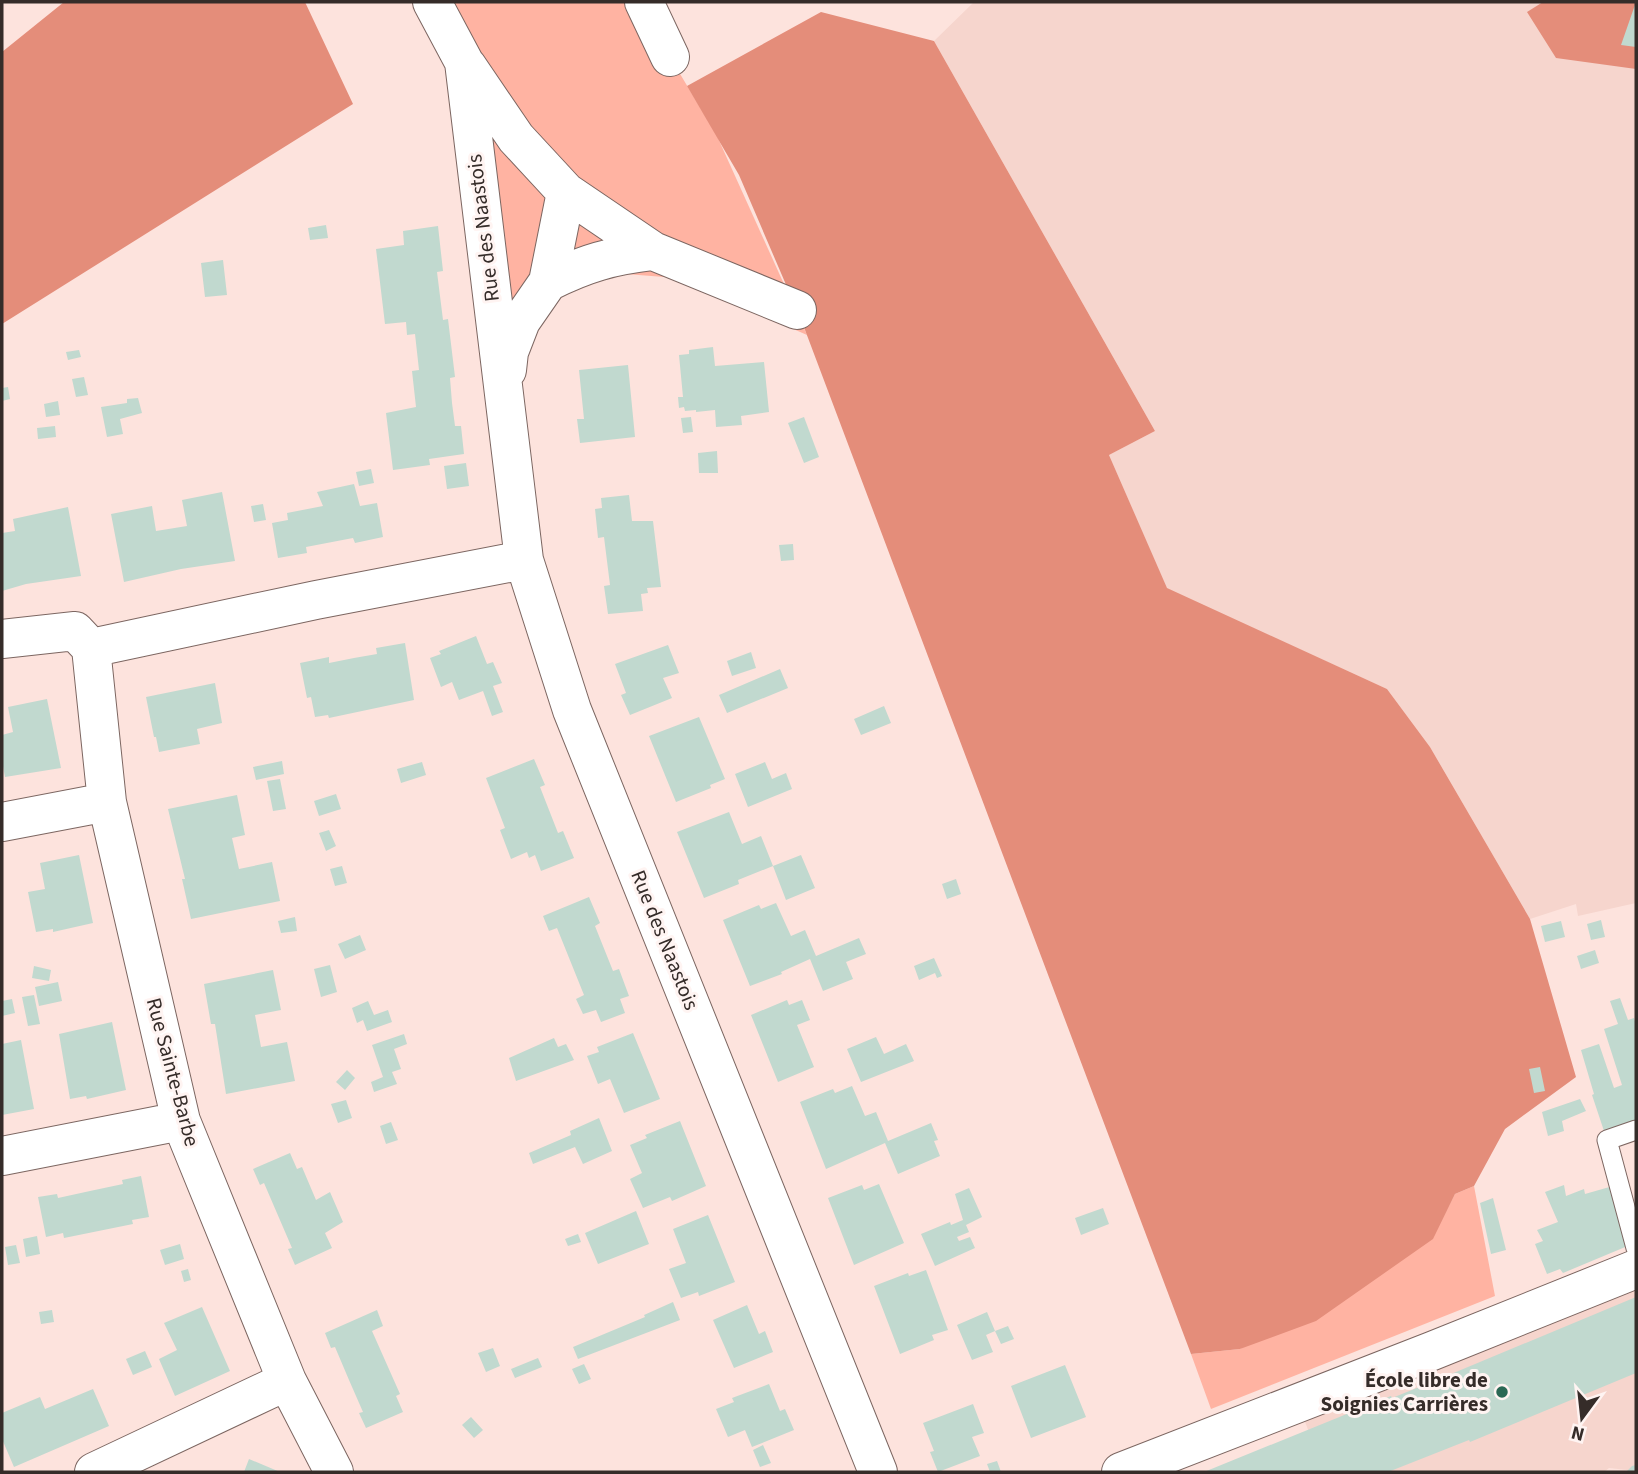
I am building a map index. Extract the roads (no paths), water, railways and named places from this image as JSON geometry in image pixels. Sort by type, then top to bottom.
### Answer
[{"type":"street","name":"Rue des Naastois","points":[[432,2],[464,62],[516,138],[566,192],[653,251],[797,310]]},
{"type":"street","points":[[644,2],[670,57]]},
{"type":"street","name":"Rue des Naastois","points":[[464,62],[524,560],[572,710],[878,1472]]},
{"type":"street","name":"Rue des Naastois","points":[[503,394],[509,352],[521,321],[548,282],[566,192]]},
{"type":"street","name":"Rue des Naastois","points":[[548,282],[582,266],[614,256],[653,251]]},
{"type":"street","points":[[2,639],[75,631],[90,648],[316,600],[524,560]]},
{"type":"street","name":"Rue Sainte-Barbe","points":[[90,648],[107,802],[181,1121],[287,1381],[334,1472]]},
{"type":"street","points":[[2,822],[107,802]]},
{"type":"street","points":[[2,1156],[181,1121]]},
{"type":"street","points":[[1121,1472],[1636,1269]]},
{"type":"street","points":[[94,1472],[287,1381]]},
{"type":"lane","points":[[1636,1130],[1607,1140],[1636,1248]]},
{"type":"place","name":"École libre de Soignies Carrières","points":[[1502,1392]]}]
